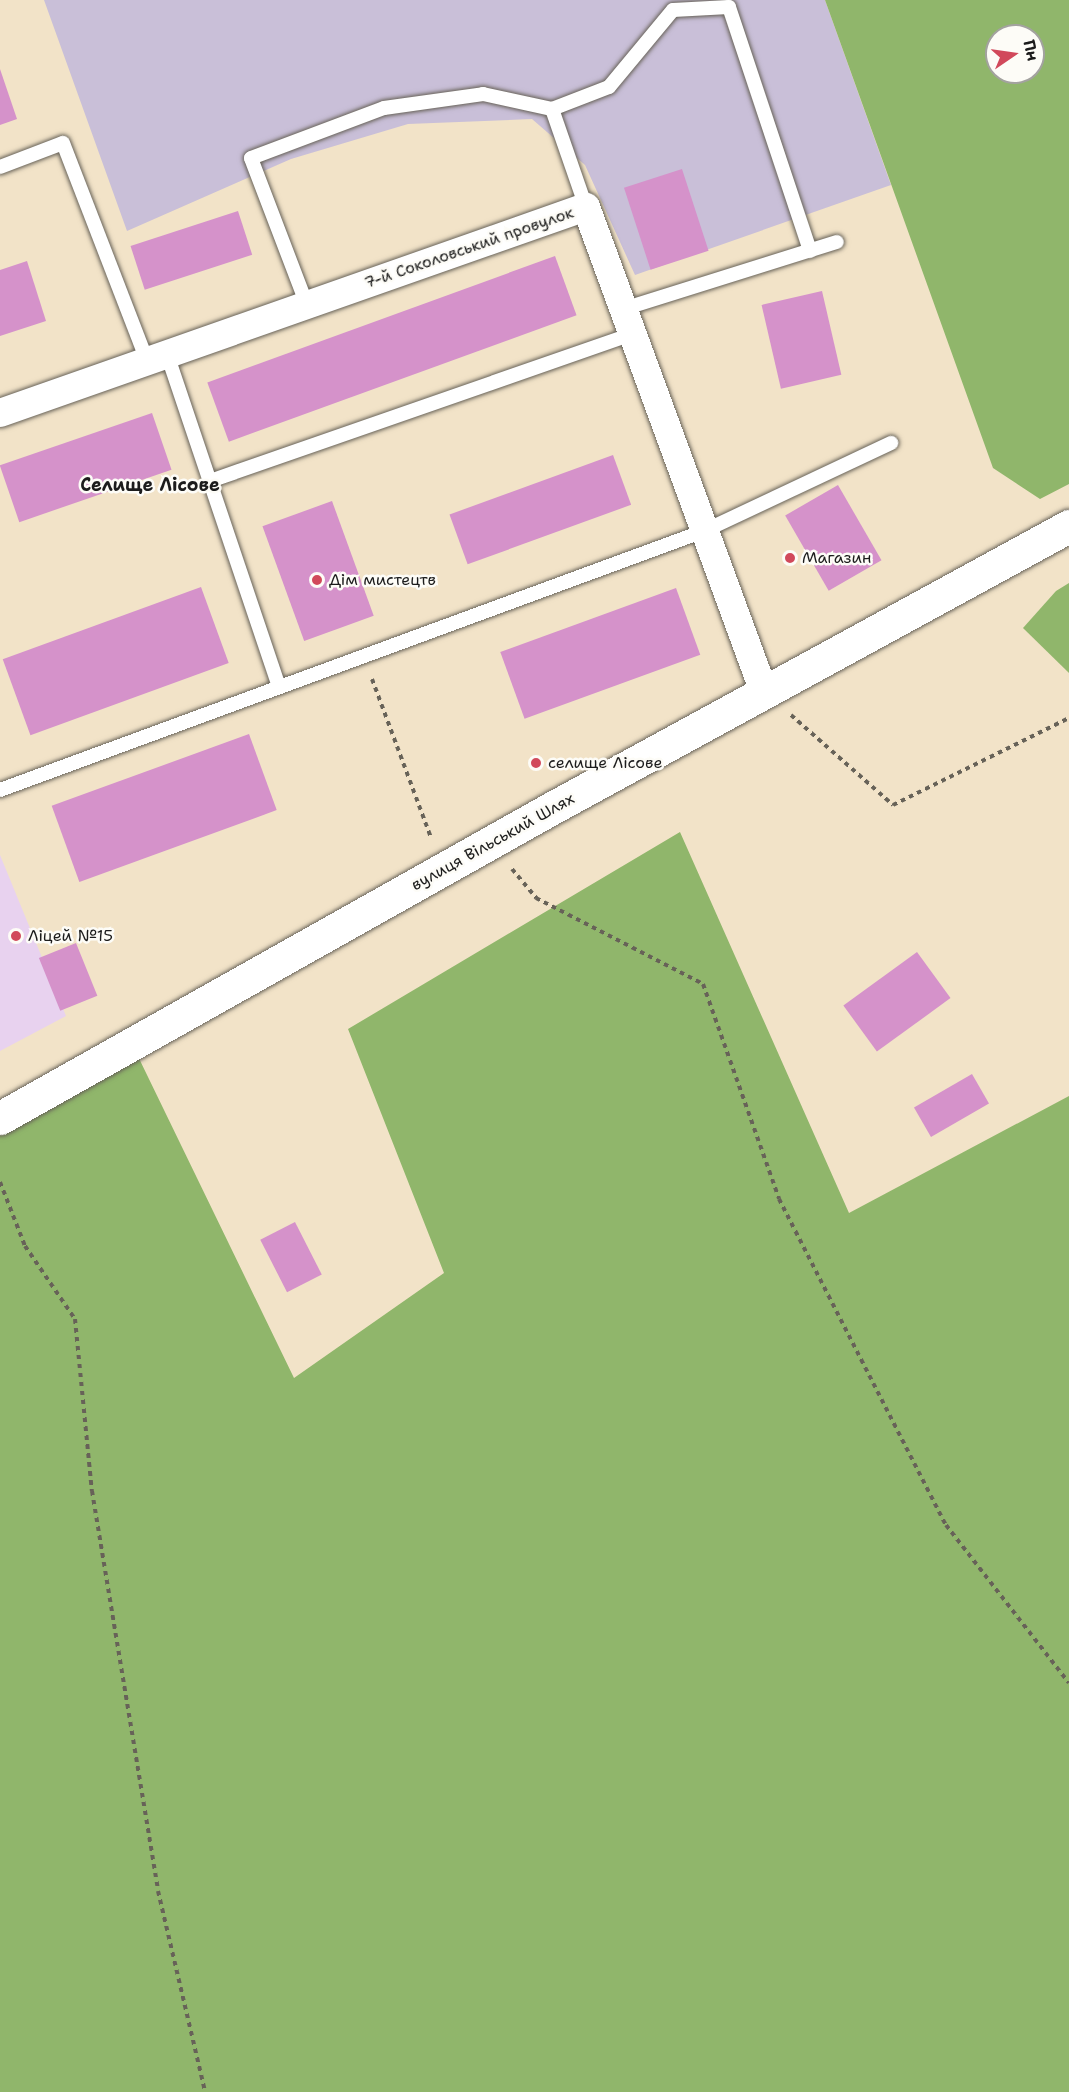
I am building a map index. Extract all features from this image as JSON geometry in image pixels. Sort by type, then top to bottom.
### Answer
[{"type":"street","name":"7-й Соколовський провулок","points":[[0,413],[586,207],[764,692]]},
{"type":"street","name":"вулиця Вільський Шлях","points":[[0,1118],[443,869],[1069,526]]},
{"type":"lane","points":[[307,305],[251,158],[384,108],[483,94],[552,109],[609,87],[673,10],[729,8],[810,251]]},
{"type":"lane","points":[[552,109],[586,207]]},
{"type":"lane","points":[[0,166],[63,143],[210,481],[279,687]]},
{"type":"lane","points":[[210,481],[837,242]]},
{"type":"lane","points":[[0,790],[704,531],[891,443]]},
{"type":"path","points":[[363,656],[443,869]]},
{"type":"path","points":[[764,692],[892,805],[1069,718]]},
{"type":"path","points":[[490,843],[536,898],[703,984],[779,1199],[946,1525],[1069,1683]]},
{"type":"path","points":[[0,1182],[25,1246],[75,1319],[92,1491],[158,1891],[205,2092]]},
{"type":"shaded area","points":[[44,0],[825,0],[891,185],[635,275],[585,165],[532,119],[408,124],[291,159],[127,231]]},
{"type":"shaded area","name":"Ліцей №15","points":[[0,855],[66,1016],[0,1051]]},
{"type":"green space","points":[[825,0],[1069,0],[1069,484],[1040,499],[993,468]]},
{"type":"green space","points":[[1069,583],[1069,673],[1023,628],[1056,591]]},
{"type":"green space","points":[[680,832],[849,1213],[1069,1096],[1069,2092],[0,2092],[0,1118],[132,1044],[294,1378],[444,1273],[348,1029]]},
{"type":"building","points":[[0,69],[17,119],[0,125]]},
{"type":"building","points":[[682,169],[709,251],[651,270],[624,188]]},
{"type":"building","points":[[238,211],[252,255],[145,290],[131,246]]},
{"type":"building","points":[[555,256],[577,315],[229,442],[207,383]]},
{"type":"building","points":[[27,261],[46,321],[0,336],[0,270]]},
{"type":"building","points":[[822,291],[841,375],[781,389],[762,305]]},
{"type":"building","points":[[152,413],[172,470],[19,522],[0,465]]},
{"type":"building","points":[[613,455],[631,505],[468,564],[449,515]]},
{"type":"building","points":[[838,485],[882,560],[829,591],[785,516]]},
{"type":"building","points":[[332,501],[374,616],[304,641],[262,526]]},
{"type":"building","points":[[201,587],[229,663],[30,735],[3,659]]},
{"type":"building","points":[[676,588],[700,655],[525,719],[500,652]]},
{"type":"building","points":[[249,734],[277,810],[79,882],[52,806]]},
{"type":"building","points":[[76,943],[97,996],[60,1011],[39,958]]},
{"type":"building","points":[[917,952],[951,998],[877,1052],[843,1005]]},
{"type":"building","points":[[972,1074],[989,1103],[931,1137],[914,1108]]},
{"type":"building","points":[[295,1222],[322,1275],[287,1292],[260,1240]]},
{"type":"place","name":"Магазин","points":[[790,558]]},
{"type":"place","name":"Дім мистецтв","points":[[317,580]]},
{"type":"place","name":"селище Лісове","points":[[536,763]]},
{"type":"place","name":"Ліцей №15","points":[[16,936]]},
{"type":"district","name":"Селище Лісове","points":[[150,485]]}]
